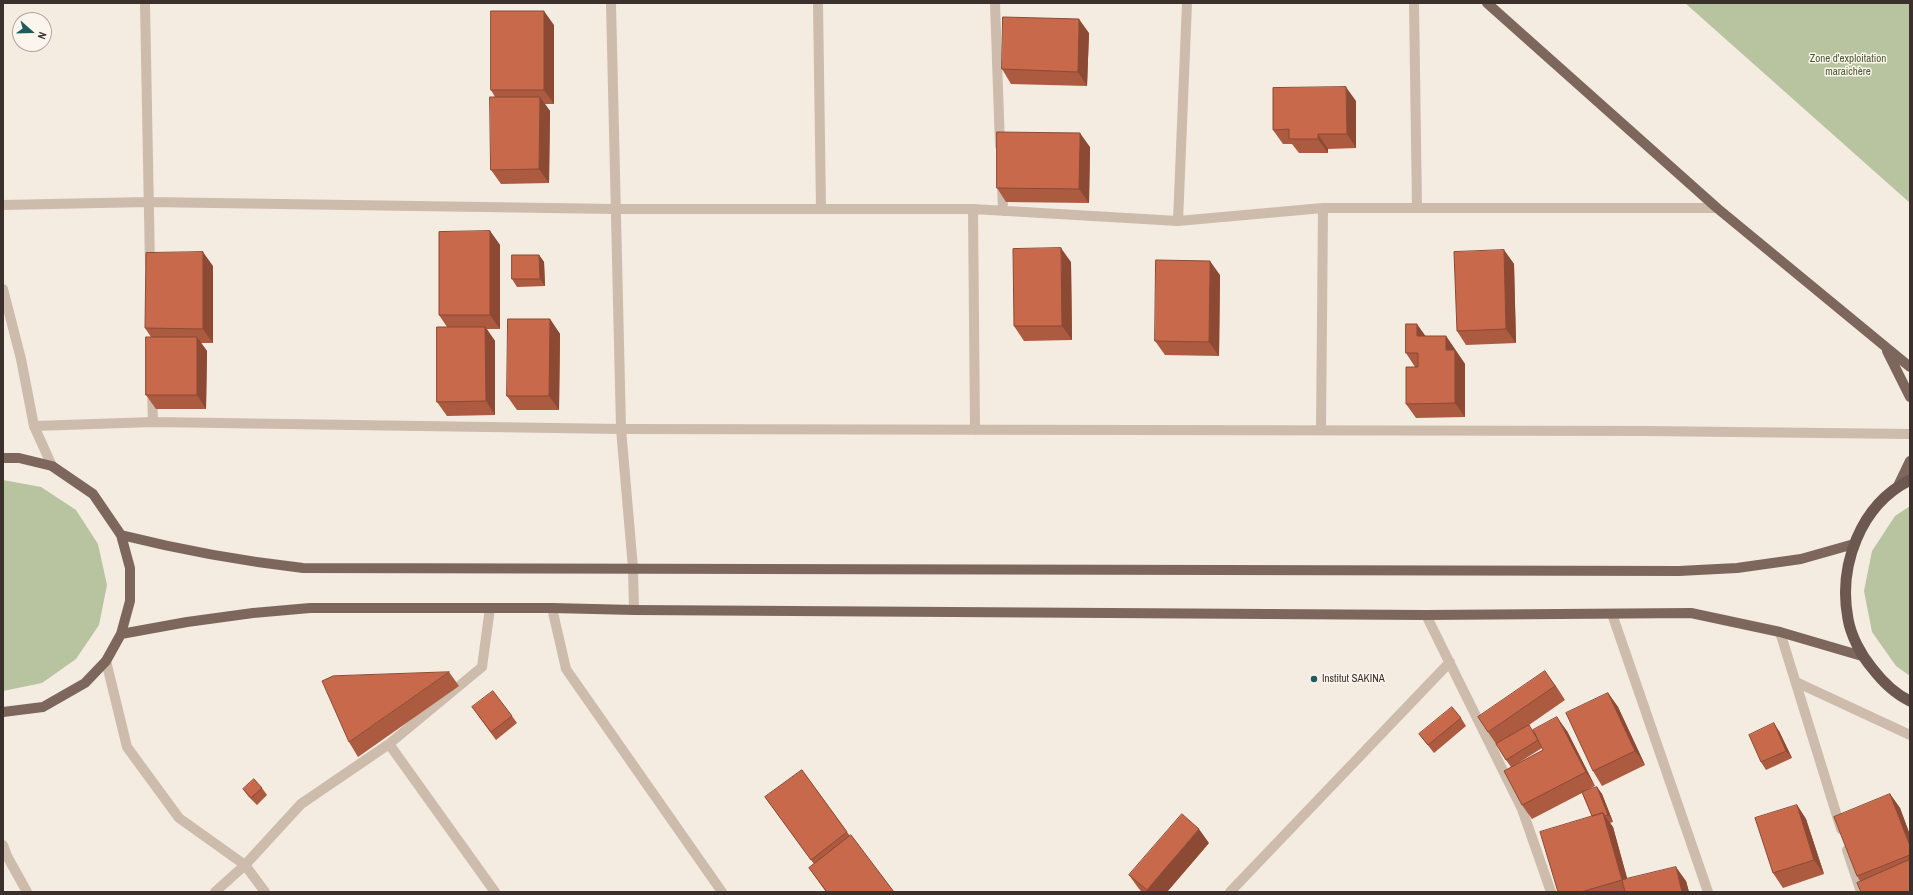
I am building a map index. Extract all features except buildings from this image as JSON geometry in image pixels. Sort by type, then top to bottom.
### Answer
[{"type":"highway","points":[[1910,480],[1898,486],[1872,511],[1854,544],[1845,581],[1848,620],[1862,656],[1881,680],[1910,701]]},
{"type":"main road","points":[[1487,3],[1717,208],[1910,367]]},
{"type":"main road","points":[[1884,346],[1910,397]]},
{"type":"main road","points":[[3,458],[19,458],[52,466],[93,494],[121,535],[130,568],[130,601],[121,634],[106,661],[85,683],[43,707],[3,712]]},
{"type":"main road","points":[[1898,486],[1910,461]]},
{"type":"main road","points":[[121,535],[180,550],[303,568],[1679,570],[1737,568],[1801,559],[1854,544]]},
{"type":"main road","points":[[121,634],[187,622],[253,613],[310,608],[552,608],[634,610],[1426,615],[1691,613],[1780,632],[1862,656]]},
{"type":"street","points":[[145,3],[150,273]]},
{"type":"street","points":[[611,3],[621,429],[633,568],[634,610]]},
{"type":"street","points":[[818,3],[821,209]]},
{"type":"street","points":[[994,3],[1001,157]]},
{"type":"street","points":[[1178,220],[1187,3]]},
{"type":"street","points":[[1414,3],[1417,208]]},
{"type":"street","points":[[1001,173],[1003,212]]},
{"type":"street","points":[[3,205],[148,202],[616,209],[973,209],[1003,212],[1178,220],[1323,208],[1717,208]]},
{"type":"street","points":[[1321,430],[1323,208]]},
{"type":"street","points":[[973,209],[975,430]]},
{"type":"street","points":[[3,289],[21,359],[34,426],[52,466]]},
{"type":"street","points":[[152,383],[153,422]]},
{"type":"street","points":[[34,426],[153,422],[621,429],[1646,431],[1910,434]]},
{"type":"street","points":[[215,892],[245,865],[301,804],[388,744],[482,667],[490,608]]},
{"type":"street","points":[[552,608],[566,669],[722,892]]},
{"type":"street","points":[[1612,614],[1708,892]]},
{"type":"street","points":[[1426,615],[1522,810],[1551,892]]},
{"type":"street","points":[[1780,632],[1861,892]]},
{"type":"street","points":[[106,661],[127,747],[179,818],[245,865],[265,892]]},
{"type":"street","points":[[1230,892],[1450,662]]},
{"type":"street","points":[[1796,682],[1910,735]]},
{"type":"street","points":[[388,744],[495,892]]},
{"type":"street","points":[[3,845],[7,856],[27,892]]},
{"type":"green space","name":"Zone d'exploitation maraichère","points":[[1685,3],[1910,3],[1910,203]]},
{"type":"green space","points":[[3,480],[41,487],[76,510],[98,544],[107,585],[99,625],[76,659],[42,683],[3,691]]},
{"type":"green space","points":[[1910,506],[1910,676],[1896,666],[1872,632],[1864,591],[1872,551],[1895,516]]},
{"type":"place","name":"Institut SAKINA","points":[[1314,679]]}]
